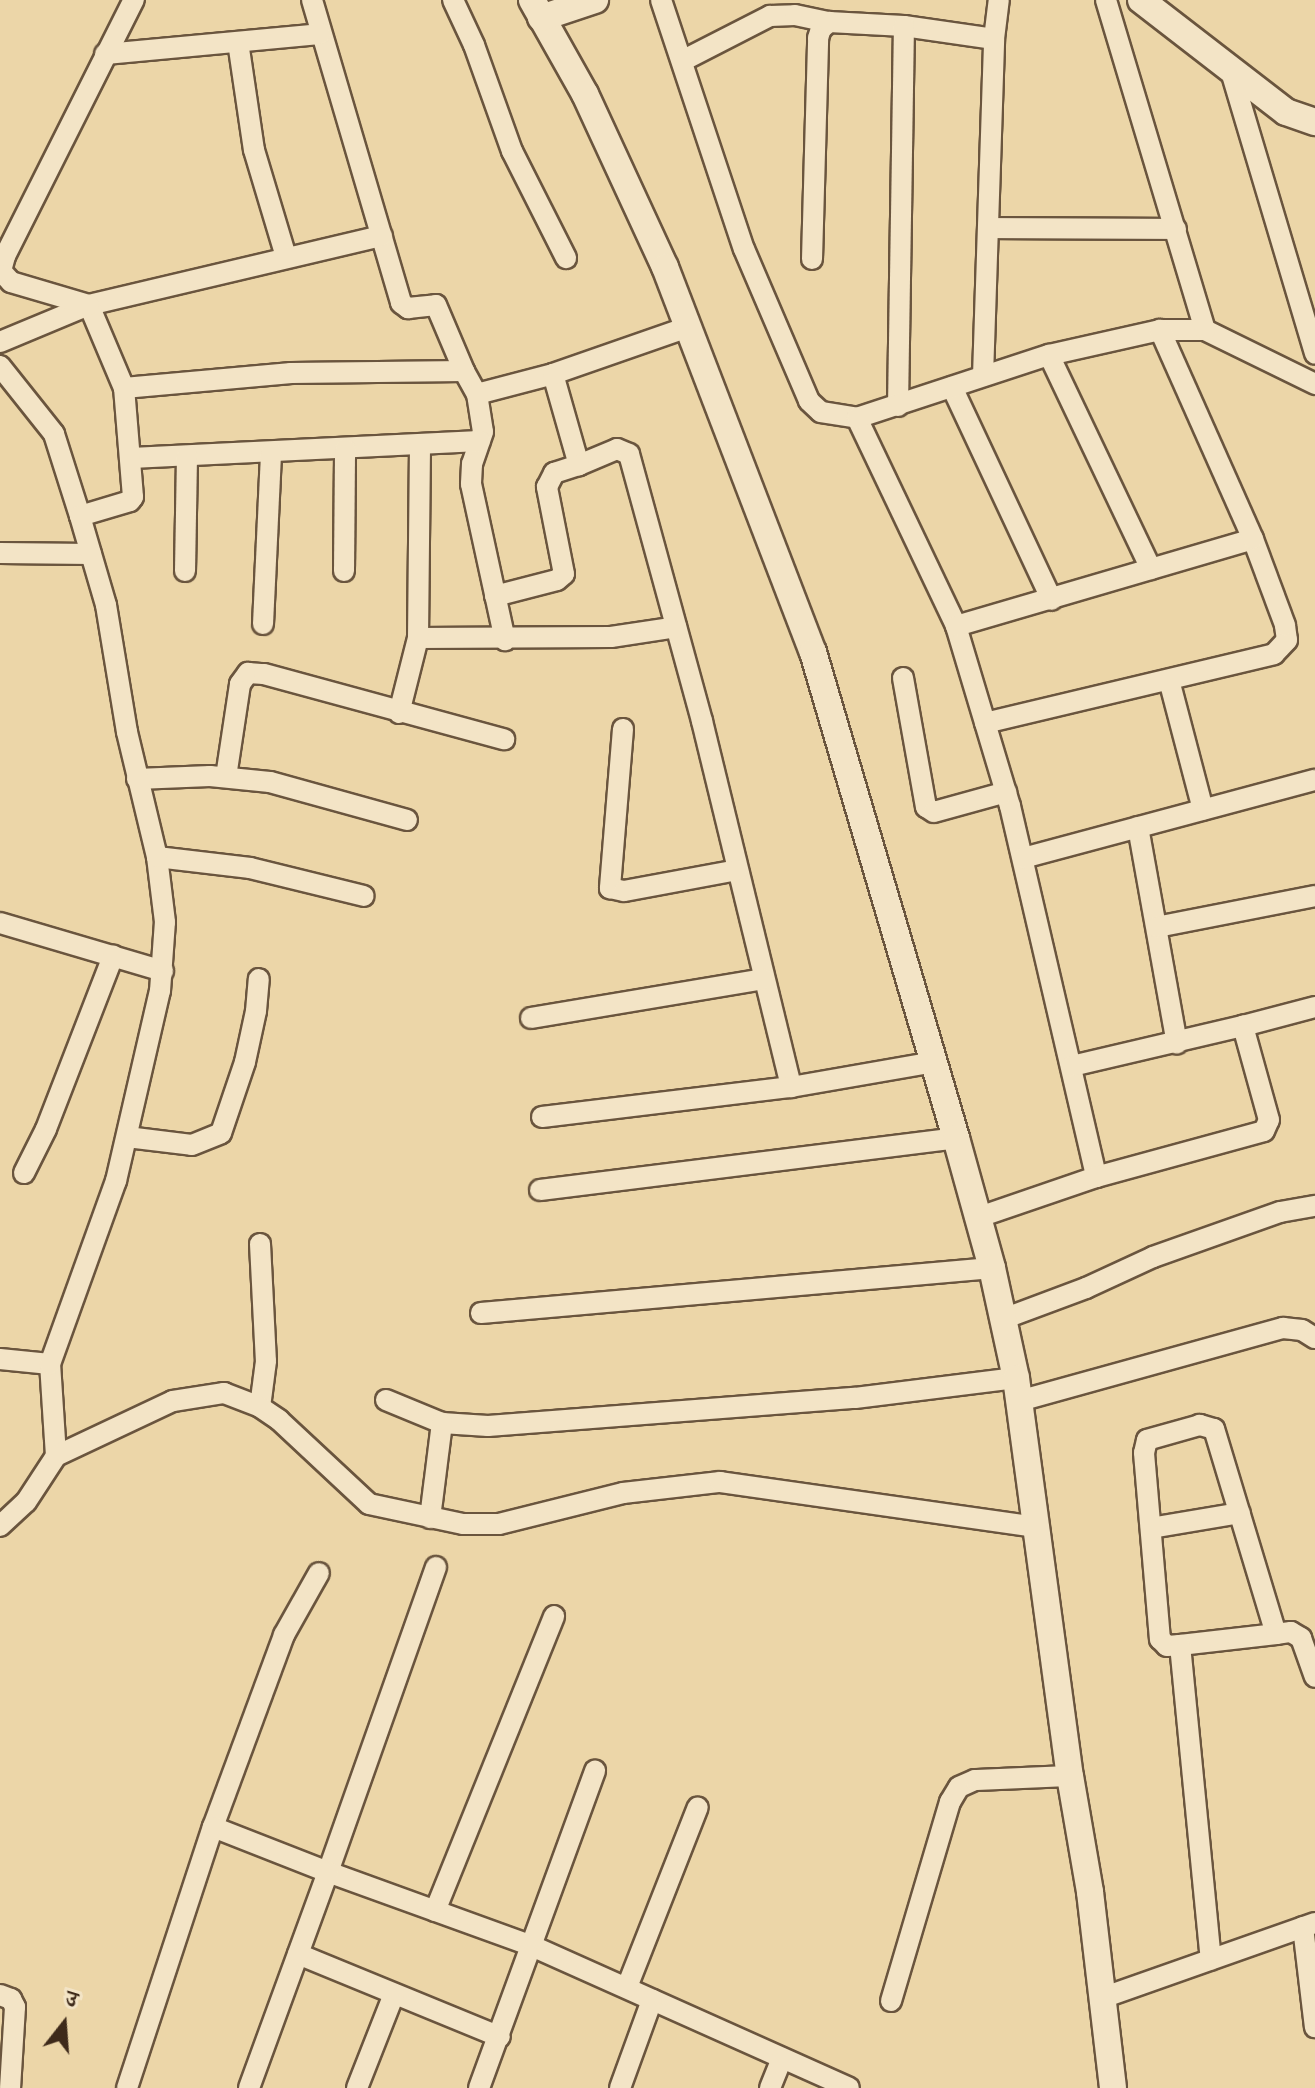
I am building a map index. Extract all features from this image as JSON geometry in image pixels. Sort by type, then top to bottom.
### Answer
[{"type":"street","points":[[89,305],[11,282],[1,271],[5,256],[134,0]]},
{"type":"street","points":[[312,0],[401,303],[408,308],[431,303],[436,305],[477,394],[483,432],[472,464],[471,484],[505,640]]},
{"type":"street","points":[[453,0],[474,45],[512,151],[566,258]]},
{"type":"street","points":[[595,0],[536,9],[585,94],[665,267],[813,652],[992,1268],[1018,1390],[1113,2088]]},
{"type":"street","points":[[661,0],[744,249],[809,401],[821,412],[857,418],[1049,355],[1160,330],[1205,330],[1315,384]]},
{"type":"street","points":[[983,376],[994,39],[999,0]]},
{"type":"street","points":[[1106,0],[1205,330]]},
{"type":"street","points":[[1141,0],[1286,112],[1315,122]]},
{"type":"street","points":[[682,61],[770,16],[795,15],[829,22],[904,26],[994,39]]},
{"type":"street","points":[[812,259],[818,38],[829,22]]},
{"type":"street","points":[[898,406],[904,26]]},
{"type":"street","points":[[105,54],[320,34]]},
{"type":"street","points":[[238,42],[254,150],[286,257]]},
{"type":"street","points":[[1230,68],[1315,354]]},
{"type":"street","points":[[990,228],[1176,229]]},
{"type":"street","points":[[0,342],[89,305],[382,236]]},
{"type":"street","points":[[80,516],[130,501],[134,491],[124,388],[89,305]]},
{"type":"street","points":[[477,394],[553,374],[688,327]]},
{"type":"street","points":[[985,723],[1274,654],[1287,640],[1285,625],[1253,539],[1160,330]]},
{"type":"street","points":[[1049,355],[1151,569]]},
{"type":"street","points":[[0,366],[54,434],[80,516],[106,605],[137,779],[157,857],[165,922],[164,963],[116,1181],[50,1364],[56,1456]]},
{"type":"street","points":[[124,388],[291,373],[464,371]]},
{"type":"street","points":[[553,374],[579,465]]},
{"type":"street","points":[[952,387],[1052,600]]},
{"type":"street","points":[[857,418],[956,626],[1023,858],[1096,1177]]},
{"type":"street","points":[[131,458],[480,441]]},
{"type":"street","points":[[399,713],[418,638],[420,445]]},
{"type":"street","points":[[344,571],[345,449]]},
{"type":"street","points":[[495,596],[557,580],[564,574],[547,487],[554,473],[617,449],[629,454],[676,627],[791,1087]]},
{"type":"street","points":[[263,624],[271,452]]},
{"type":"street","points":[[185,571],[187,456]]},
{"type":"street","points":[[956,626],[1253,539]]},
{"type":"street","points":[[0,553],[91,554]]},
{"type":"street","points":[[418,638],[505,640],[611,637],[676,627]]},
{"type":"street","points":[[226,777],[240,684],[248,673],[264,674],[504,739]]},
{"type":"street","points":[[903,678],[926,807],[934,812],[1006,792]]},
{"type":"street","points":[[1169,680],[1203,810]]},
{"type":"street","points":[[623,729],[610,888],[624,891],[737,870]]},
{"type":"street","points":[[137,779],[226,777],[270,782],[407,820]]},
{"type":"street","points":[[1023,858],[1315,780]]},
{"type":"street","points":[[1138,827],[1177,1044]]},
{"type":"street","points":[[157,857],[250,868],[364,896]]},
{"type":"street","points":[[1157,927],[1315,896]]},
{"type":"street","points":[[0,923],[113,956],[164,963]]},
{"type":"street","points":[[24,1173],[46,1129],[113,956]]},
{"type":"street","points":[[127,1137],[192,1145],[221,1133],[245,1062],[259,979]]},
{"type":"street","points":[[531,1018],[764,979]]},
{"type":"street","points":[[1072,1066],[1177,1044],[1315,1007]]},
{"type":"street","points":[[976,1218],[1096,1177],[1264,1131],[1269,1120],[1243,1026]]},
{"type":"street","points":[[542,1117],[791,1087],[934,1062]]},
{"type":"street","points":[[540,1190],[956,1138]]},
{"type":"street","points":[[1003,1319],[1086,1288],[1153,1257],[1280,1212],[1315,1206]]},
{"type":"street","points":[[260,1244],[266,1361],[260,1407]]},
{"type":"street","points":[[481,1313],[992,1268]]},
{"type":"street","points":[[386,1400],[442,1423],[488,1426],[615,1418],[855,1398],[1018,1390],[1283,1328],[1302,1330],[1315,1338]]},
{"type":"street","points":[[0,1359],[50,1364]]},
{"type":"street","points":[[0,1526],[26,1502],[56,1456],[173,1401],[224,1393],[260,1407],[279,1420],[369,1504],[463,1524],[499,1524],[623,1493],[720,1482],[1037,1527]]},
{"type":"street","points":[[430,1518],[442,1423]]},
{"type":"street","points":[[1276,1634],[1214,1429],[1200,1425],[1147,1440],[1144,1445],[1160,1639],[1167,1646],[1180,1645],[1276,1634],[1291,1632],[1301,1638],[1315,1677]]},
{"type":"street","points":[[1151,1528],[1240,1513]]},
{"type":"street","points":[[249,2088],[436,1567]]},
{"type":"street","points":[[127,2088],[213,1827],[284,1635],[319,1573]]},
{"type":"street","points":[[435,1911],[554,1616]]},
{"type":"street","points":[[1180,1645],[1211,1959]]},
{"type":"street","points":[[479,2088],[595,1771]]},
{"type":"street","points":[[891,2001],[950,1802],[959,1787],[975,1780],[1070,1776]]},
{"type":"street","points":[[627,1987],[698,1807]]},
{"type":"street","points":[[213,1827],[532,1946],[849,2088]]},
{"type":"street","points":[[1102,1998],[1309,1925],[1315,2027]]},
{"type":"street","points":[[298,1954],[500,2037]]},
{"type":"street","points":[[357,2088],[394,1994]]},
{"type":"street","points":[[0,1995],[11,1999],[15,2007],[10,2088]]},
{"type":"street","points":[[620,2088],[652,2000]]},
{"type":"street","points":[[770,2088],[782,2058]]}]
